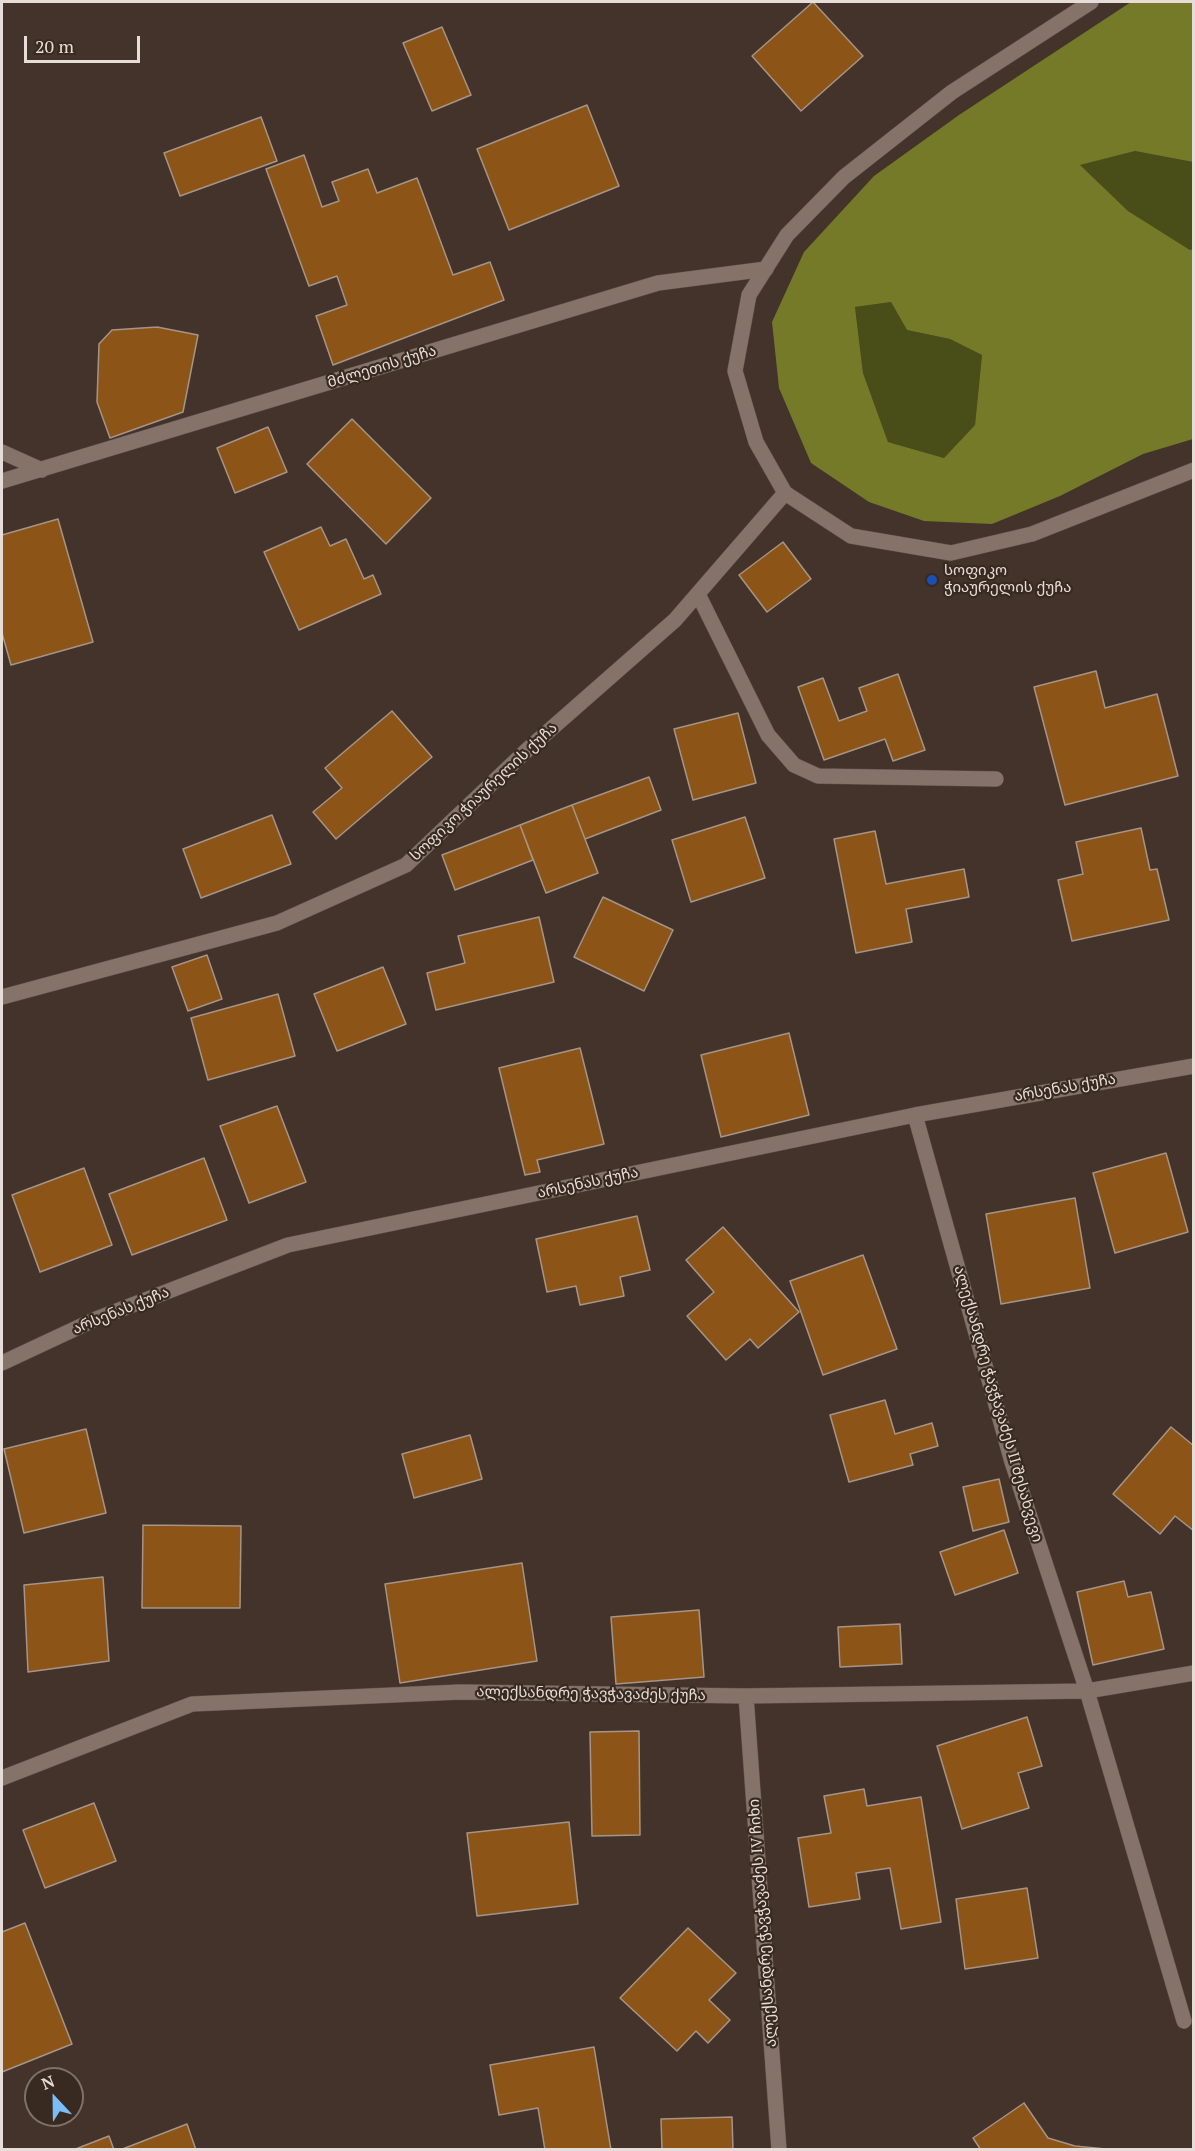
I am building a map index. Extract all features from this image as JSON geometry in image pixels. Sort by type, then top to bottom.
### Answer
[{"type":"street","points":[[1091,2],[952,92],[844,177],[787,235],[749,295],[735,371],[756,442],[785,493],[851,536],[951,553],[1032,534],[1194,470]]},
{"type":"street","name":"მძლეთის ქუჩა","points":[[2,481],[658,283],[766,268]]},
{"type":"street","points":[[2,452],[42,470]]},
{"type":"street","name":"სოფიკო ჭიაურელის ქუჩა","points":[[2,997],[277,923],[406,865],[527,750],[675,620],[785,493]]},
{"type":"street","points":[[698,594],[768,735],[794,765],[818,776],[996,779]]},
{"type":"street","name":"არსენას ქუჩა","points":[[2,1363],[96,1319],[288,1245],[915,1115],[1194,1066]]},
{"type":"street","name":"ალექსანდრე ჭავჭავაძეს II შესახვევი","points":[[915,1115],[1012,1462],[1087,1690],[1184,2021]]},
{"type":"street","name":"ალექსანდრე ჭავჭავაძეს ქუჩა","points":[[2,1778],[192,1704],[460,1692],[746,1695],[1087,1690],[1194,1673]]},
{"type":"street","name":"ალექსანდრე ჭავჭავაძეს IV ჩიხი","points":[[746,1695],[779,2150]]},
{"type":"green space","points":[[1131,2],[1193,2],[1193,162],[1135,151],[1080,165],[1128,211],[1190,250],[1193,249],[1193,439],[1143,454],[1060,496],[992,524],[924,521],[869,502],[811,463],[779,388],[772,322],[804,252],[874,176],[959,115]],"holes":[[[891,302],[907,330],[950,339],[982,355],[975,425],[944,458],[888,442],[863,373],[855,307]]]},
{"type":"green space","points":[[1135,151],[1193,162],[1193,249],[1190,250],[1128,211],[1079,165]]},
{"type":"green space","points":[[891,302],[907,330],[950,339],[982,355],[975,425],[944,458],[888,442],[863,373],[855,307]]},
{"type":"building","points":[[813,2],[863,56],[801,111],[752,56]]},
{"type":"building","points":[[442,27],[471,95],[432,111],[403,43]]},
{"type":"building","points":[[587,105],[619,186],[509,230],[477,149]]},
{"type":"building","points":[[261,117],[277,161],[180,196],[164,153]]},
{"type":"building","points":[[304,155],[322,207],[339,201],[332,182],[368,169],[377,193],[417,178],[453,275],[490,262],[504,300],[333,365],[316,316],[347,305],[337,276],[309,286],[266,169]]},
{"type":"building","points":[[157,327],[198,335],[183,412],[110,438],[97,402],[99,344],[112,330]]},
{"type":"building","points":[[352,419],[431,498],[386,544],[307,464]]},
{"type":"building","points":[[268,427],[287,472],[235,493],[217,448]]},
{"type":"building","points":[[58,519],[93,642],[11,665],[2,633],[2,535]]},
{"type":"building","points":[[321,527],[330,546],[346,539],[364,579],[373,575],[381,594],[299,630],[264,552]]},
{"type":"building","points":[[783,542],[811,579],[767,612],[739,575]]},
{"type":"building","points":[[1096,671],[1105,708],[1157,694],[1178,776],[1065,805],[1034,687]]},
{"type":"building","points":[[898,674],[925,750],[893,761],[885,739],[824,760],[798,687],[823,678],[839,721],[867,711],[859,688]]},
{"type":"building","points":[[392,711],[432,757],[336,839],[313,812],[342,788],[325,768]]},
{"type":"building","points":[[738,713],[756,783],[693,800],[674,729]]},
{"type":"building","points":[[649,777],[661,810],[585,839],[572,805]]},
{"type":"building","points":[[572,805],[598,873],[546,893],[520,825]]},
{"type":"building","points":[[272,815],[291,864],[201,898],[183,849]]},
{"type":"building","points":[[745,817],[765,878],[691,902],[672,840]]},
{"type":"building","points":[[520,825],[533,860],[455,890],[442,855]]},
{"type":"building","points":[[1141,828],[1150,870],[1157,869],[1169,920],[1072,941],[1058,880],[1083,874],[1076,842]]},
{"type":"building","points":[[875,831],[886,884],[964,869],[969,897],[906,909],[912,942],[856,953],[834,839]]},
{"type":"building","points":[[603,897],[673,930],[644,991],[574,957]]},
{"type":"building","points":[[539,917],[554,982],[436,1010],[427,973],[465,963],[458,936]]},
{"type":"building","points":[[207,955],[222,999],[188,1011],[172,967]]},
{"type":"building","points":[[383,967],[406,1024],[337,1051],[314,994]]},
{"type":"building","points":[[278,994],[295,1056],[208,1080],[191,1018]]},
{"type":"building","points":[[789,1033],[809,1115],[721,1137],[701,1055]]},
{"type":"building","points":[[580,1048],[604,1144],[537,1160],[540,1172],[525,1175],[499,1068]]},
{"type":"building","points":[[277,1106],[306,1182],[249,1203],[220,1126]]},
{"type":"building","points":[[1166,1153],[1188,1232],[1115,1253],[1093,1173]]},
{"type":"building","points":[[204,1158],[227,1220],[132,1255],[109,1194]]},
{"type":"building","points":[[84,1168],[112,1245],[40,1272],[12,1195]]},
{"type":"building","points":[[1075,1198],[1090,1288],[1001,1304],[986,1214]]},
{"type":"building","points":[[637,1216],[650,1270],[620,1277],[624,1296],[580,1305],[576,1286],[547,1292],[536,1239]]},
{"type":"building","points":[[723,1227],[799,1312],[758,1348],[750,1339],[726,1360],[687,1316],[714,1292],[686,1260]]},
{"type":"building","points":[[863,1255],[897,1349],[823,1375],[790,1281]]},
{"type":"building","points":[[885,1400],[895,1434],[932,1423],[938,1446],[910,1454],[913,1465],[849,1482],[830,1415]]},
{"type":"building","points":[[1171,1427],[1194,1446],[1194,1531],[1175,1516],[1160,1534],[1113,1494]]},
{"type":"building","points":[[86,1429],[106,1513],[24,1533],[4,1449]]},
{"type":"building","points":[[470,1435],[482,1479],[414,1498],[402,1454]]},
{"type":"building","points":[[999,1479],[1009,1522],[973,1531],[963,1487]]},
{"type":"building","points":[[143,1525],[241,1526],[240,1608],[142,1608]]},
{"type":"building","points":[[1004,1530],[1018,1573],[955,1595],[940,1552]]},
{"type":"building","points":[[522,1563],[537,1661],[400,1683],[385,1584]]},
{"type":"building","points":[[103,1577],[109,1661],[28,1672],[24,1585]]},
{"type":"building","points":[[1124,1581],[1128,1597],[1151,1592],[1164,1649],[1093,1665],[1077,1592]]},
{"type":"building","points":[[699,1610],[704,1677],[616,1684],[611,1617]]},
{"type":"building","points":[[900,1624],[902,1664],[840,1667],[838,1627]]},
{"type":"building","points":[[1027,1717],[1042,1766],[1018,1773],[1029,1808],[962,1829],[937,1746]]},
{"type":"building","points":[[639,1731],[640,1835],[592,1836],[590,1732]]},
{"type":"building","points":[[864,1789],[867,1806],[921,1797],[941,1922],[901,1929],[890,1868],[856,1873],[860,1899],[809,1907],[798,1838],[831,1833],[824,1796]]},
{"type":"building","points":[[94,1803],[116,1861],[45,1888],[23,1830]]},
{"type":"building","points":[[569,1822],[578,1904],[477,1916],[467,1833]]},
{"type":"building","points":[[1027,1888],[1038,1958],[965,1969],[956,1899]]},
{"type":"building","points":[[25,1923],[72,2044],[2,2072],[2,1932]]},
{"type":"building","points":[[688,1928],[736,1973],[709,2000],[730,2020],[708,2043],[696,2031],[677,2051],[620,1998]]},
{"type":"building","points":[[594,2047],[611,2150],[545,2150],[538,2108],[499,2115],[490,2065]]},
{"type":"building","points":[[1024,2103],[1048,2138],[1075,2146],[1116,2150],[981,2150],[973,2138]]},
{"type":"building","points":[[732,2117],[733,2150],[662,2150],[661,2119]]},
{"type":"building","points":[[187,2124],[196,2150],[120,2150]]},
{"type":"building","points":[[109,2136],[114,2150],[73,2150]]},
{"type":"place","name":"სოფიკო ჭიაურელის ქუჩა","points":[[932,580]]}]
